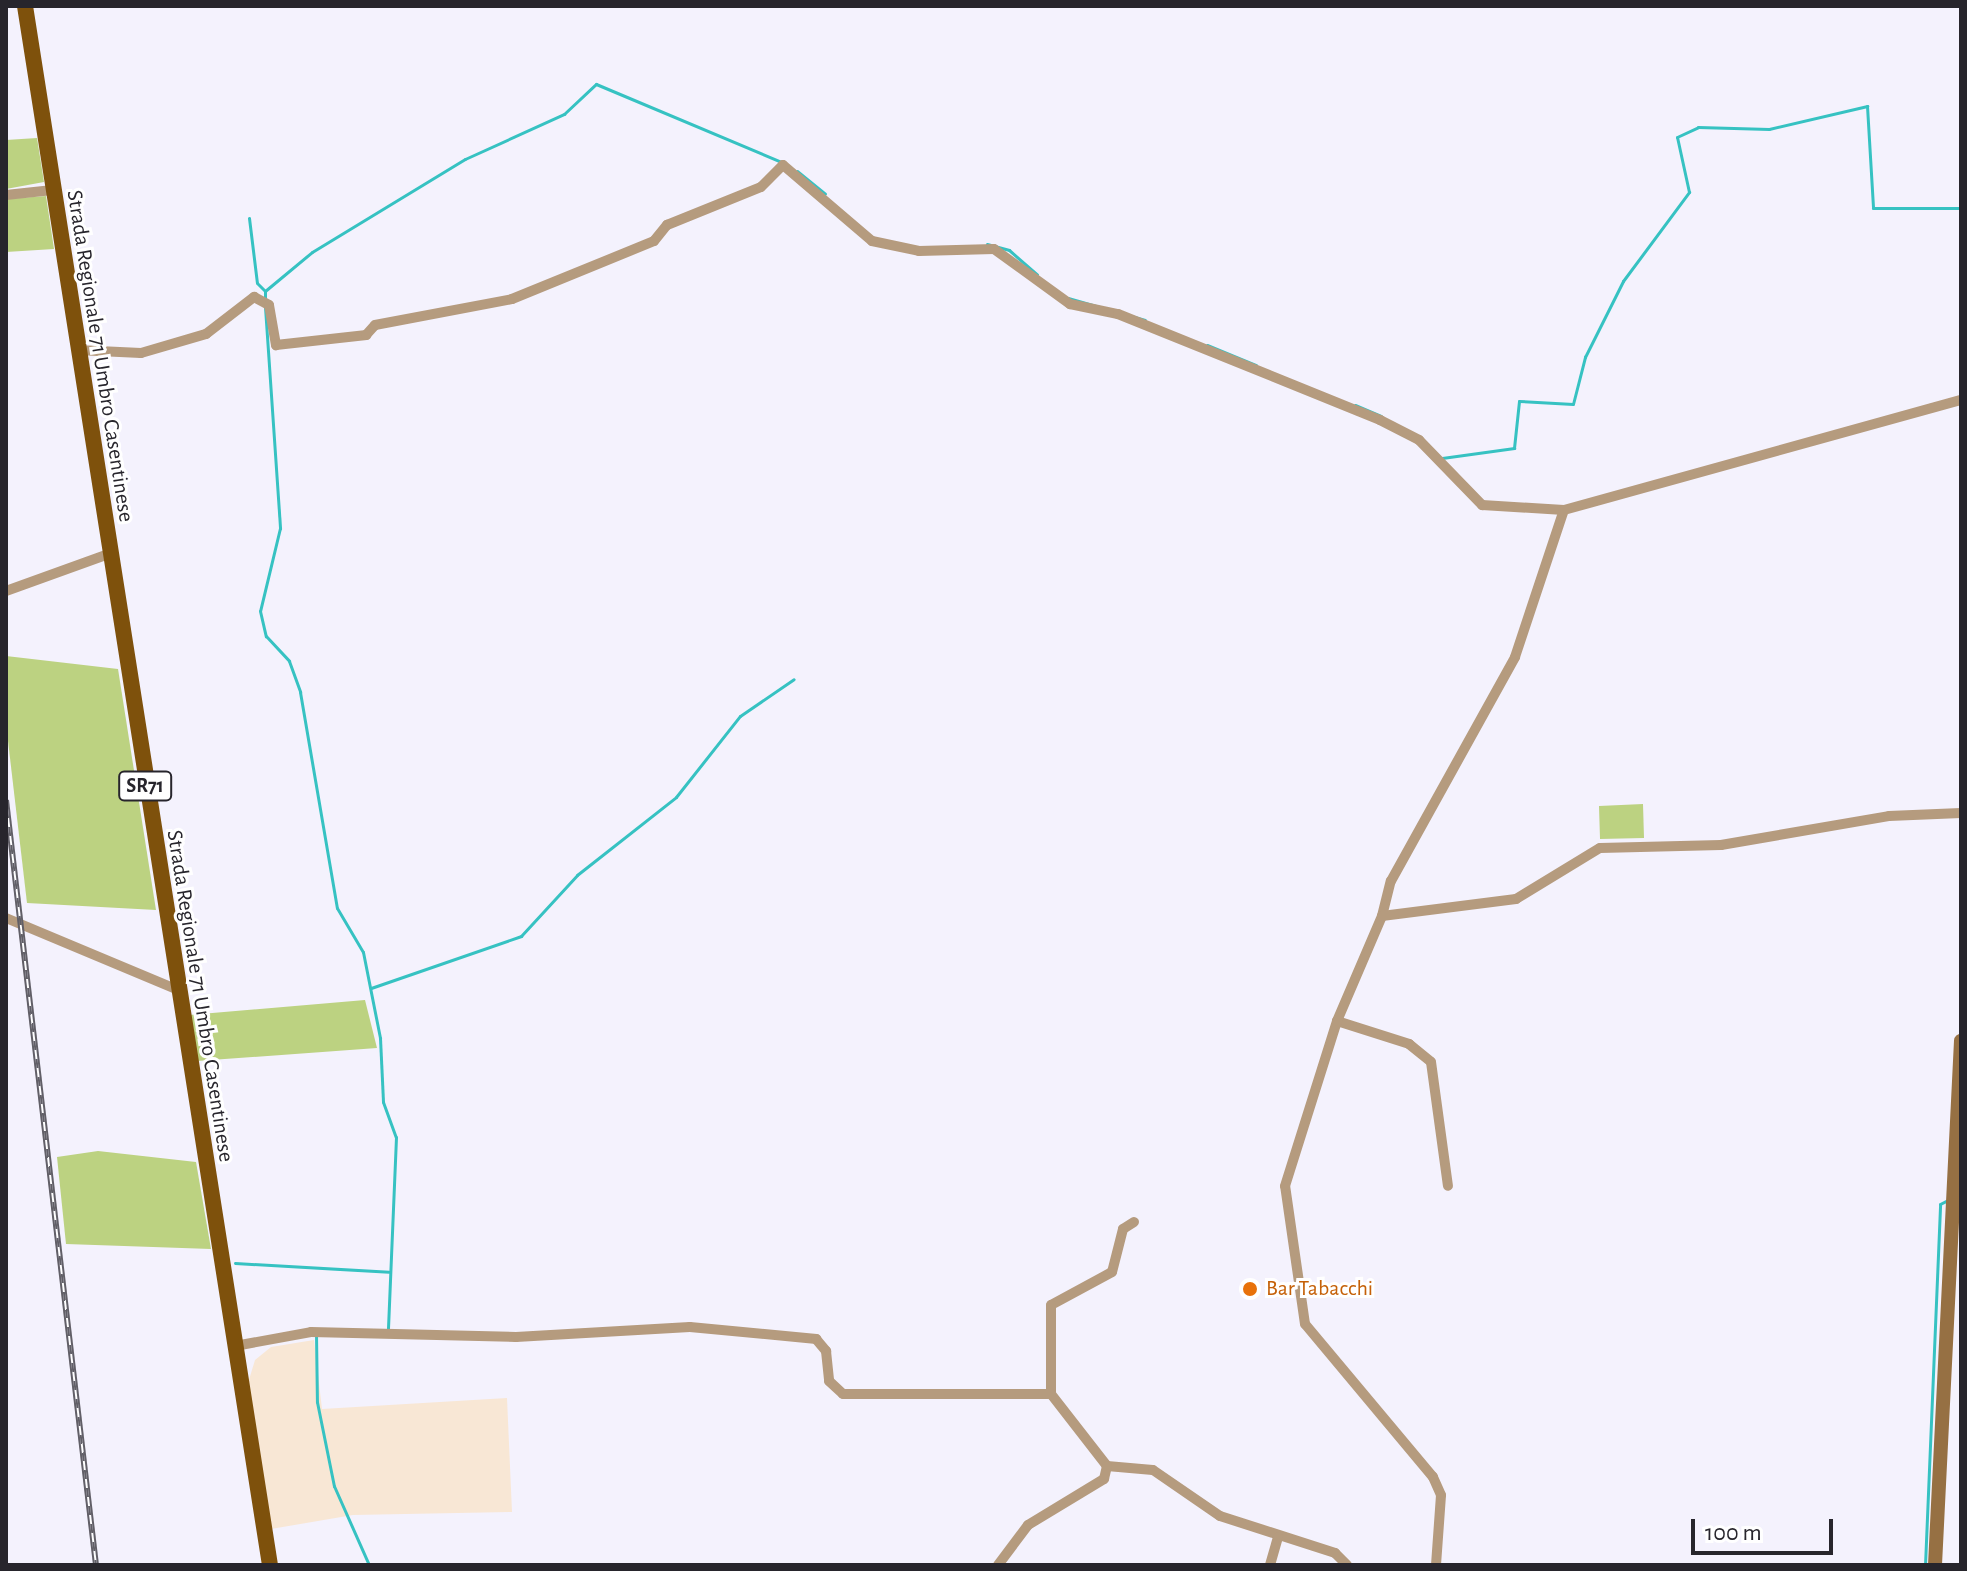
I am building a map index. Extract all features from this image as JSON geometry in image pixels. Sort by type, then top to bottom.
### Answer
[{"type":"main road","name":"Strada Regionale 71 Umbro Casentinese","points":[[25,6],[176,989],[270,1565]]},
{"type":"street","points":[[77,350],[141,353],[206,334],[254,297],[269,305],[276,345],[366,335],[375,325],[512,299],[654,241],[667,225],[761,187],[783,165],[872,241],[1011,255],[1070,304],[1118,314],[1209,349],[1419,440],[1482,505],[1564,510],[1961,400]]},
{"type":"street","points":[[6,195],[53,190]]},
{"type":"street","points":[[1436,1565],[1441,1495],[1433,1477],[1305,1324],[1287,1172],[1337,1021],[1382,916],[1391,881],[1515,657],[1564,510]]},
{"type":"street","points":[[6,591],[109,554]]},
{"type":"street","points":[[1382,916],[1516,899],[1600,848],[1721,845],[1889,816],[1961,813]]},
{"type":"street","points":[[6,918],[176,989]]},
{"type":"street","points":[[1337,1021],[1409,1044],[1431,1062],[1448,1186]]},
{"type":"street","points":[[1935,1565],[1961,1041]]},
{"type":"street","points":[[1134,1222],[1123,1229],[1112,1272],[1051,1305],[1051,1394],[1107,1466],[1153,1470],[1220,1516],[1335,1553],[1347,1565]]},
{"type":"street","points":[[235,1346],[311,1332],[516,1337],[690,1327],[816,1339],[826,1351],[829,1381],[843,1394],[1051,1394]]},
{"type":"street","points":[[998,1565],[1028,1525],[1104,1479],[1107,1466]]},
{"type":"street","points":[[1270,1565],[1278,1537]]},
{"type":"shaded area","points":[[314,1340],[322,1409],[507,1398],[512,1512],[353,1515],[271,1529],[248,1383],[255,1360],[271,1347]]},
{"type":"green space","points":[[37,138],[44,182],[6,189],[6,140]]},
{"type":"green space","points":[[46,196],[54,249],[6,252],[6,199]]},
{"type":"green space","points":[[6,656],[118,669],[156,910],[27,903],[6,724]]},
{"type":"green space","points":[[1643,804],[1644,838],[1600,839],[1599,806]]},
{"type":"green space","points":[[365,1000],[377,1048],[197,1061],[189,1015]]},
{"type":"green space","points":[[98,1151],[196,1162],[211,1249],[66,1244],[57,1157]]},
{"type":"waterway","points":[[265,299],[265,291],[312,252],[465,159],[564,114],[596,84],[784,163]]},
{"type":"waterway","points":[[1442,458],[1514,448],[1519,401],[1573,404],[1585,357],[1623,281],[1689,192],[1677,137],[1698,127],[1769,129],[1867,106],[1873,208],[1961,208]]},
{"type":"waterway","points":[[797,171],[825,194]]},
{"type":"waterway","points":[[249,218],[257,283],[265,291]]},
{"type":"waterway","points":[[987,244],[1009,250],[1037,274]]},
{"type":"waterway","points":[[1068,298],[1145,320]]},
{"type":"waterway","points":[[265,307],[280,528],[260,611],[266,636],[289,661],[300,692],[337,908],[363,952],[380,1038],[383,1102],[396,1137],[388,1330]]},
{"type":"waterway","points":[[1207,345],[1256,365]]},
{"type":"waterway","points":[[1355,405],[1381,416]]},
{"type":"waterway","points":[[371,988],[521,936],[577,875],[676,797],[740,716],[794,679]]},
{"type":"waterway","points":[[1925,1565],[1940,1204],[1946,1201]]},
{"type":"waterway","points":[[235,1263],[389,1272]]},
{"type":"waterway","points":[[316,1334],[317,1402],[334,1486],[369,1565]]},
{"type":"railway","points":[[6,800],[96,1565]]},
{"type":"place","name":"Bar Tabacchi","points":[[1250,1289]]}]
